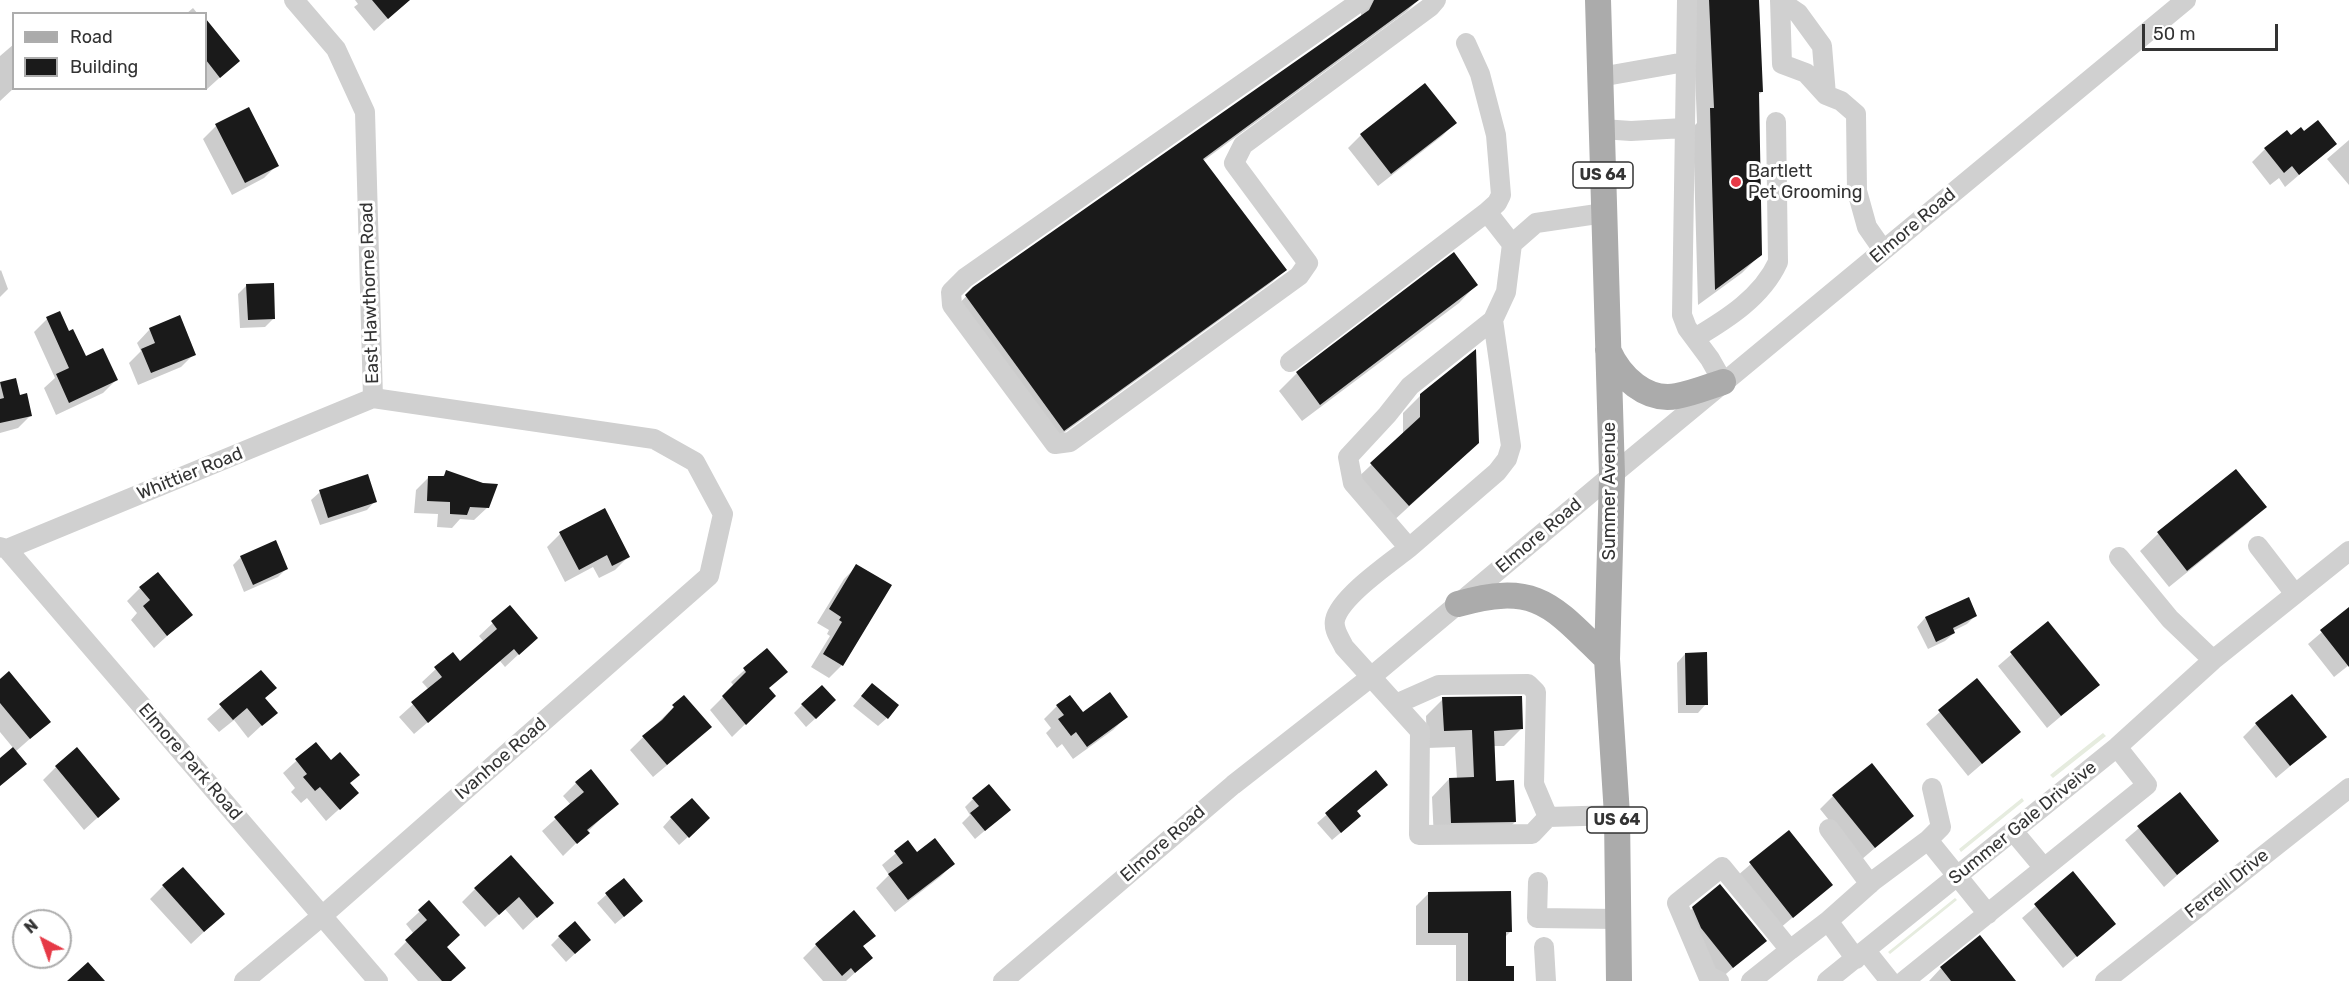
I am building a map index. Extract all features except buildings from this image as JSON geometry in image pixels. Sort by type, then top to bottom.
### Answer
[{"type":"main road","name":"Summer Avenue","points":[[1598,0],[1612,475],[1607,659],[1617,816],[1619,981]]},
{"type":"main road","points":[[1608,350],[1615,366],[1625,377],[1656,397],[1676,397],[1723,382]]},
{"type":"main road","points":[[1458,604],[1487,596],[1507,594],[1538,601],[1564,618],[1607,659]]},
{"type":"street","name":"East Hawthorne Road","points":[[294,0],[336,49],[365,112],[373,398],[654,439],[695,462],[723,514]]},
{"type":"street","points":[[1362,0],[975,271],[951,292],[952,304],[1055,444],[1071,442],[1299,276],[1308,263],[1234,163],[1243,145],[1430,7],[1436,0]]},
{"type":"street","points":[[1687,0],[1682,315],[1687,328],[1710,358],[1723,382]]},
{"type":"street","points":[[1780,0],[1782,64],[1806,73],[1826,94],[1841,101],[1856,114],[1857,191],[1867,227],[1883,250]]},
{"type":"street","points":[[1780,0],[1798,13],[1822,46],[1826,94]]},
{"type":"street","name":"Elmore Road","points":[[1003,981],[1233,784],[1371,677],[1723,382],[2186,0]]},
{"type":"street","points":[[1290,362],[1487,212],[1501,195],[1496,135],[1480,74],[1466,43]]},
{"type":"street","points":[[1600,76],[1685,62]]},
{"type":"street","points":[[1695,338],[1743,307],[1772,278],[1779,262],[1776,122]]},
{"type":"street","points":[[1602,129],[1631,131],[1684,128]]},
{"type":"street","points":[[1487,212],[1512,244]]},
{"type":"street","points":[[1409,548],[1353,483],[1348,457],[1388,415],[1410,386],[1493,320],[1506,292],[1512,244],[1536,223],[1604,213]]},
{"type":"street","points":[[1493,320],[1511,446],[1507,459],[1497,472],[1344,603],[1335,619],[1335,631],[1344,647],[1420,731],[1419,835],[1532,834],[1548,817],[1617,816]]},
{"type":"street","name":"Whittier Road","points":[[4,548],[373,398]]},
{"type":"street","name":"Ivanhoe Road","points":[[244,981],[322,916],[709,576],[723,514]]},
{"type":"street","points":[[2258,546],[2295,594]]},
{"type":"street","name":"Elmore Park Road","points":[[4,548],[378,981]]},
{"type":"street","points":[[2119,557],[2170,619],[2213,660],[2349,551]]},
{"type":"street","name":"Summer Gale Driveive","points":[[1827,981],[2117,747],[2213,660]]},
{"type":"street","points":[[1396,704],[1439,685],[1528,684],[1536,692],[1534,784],[1548,817]]},
{"type":"street","points":[[1904,981],[2147,785],[2117,747]]},
{"type":"street","points":[[1751,981],[1928,840],[1941,827],[1932,788]]},
{"type":"street","name":"Ferrell Drive","points":[[2105,981],[2127,974],[2349,788]]},
{"type":"street","points":[[1829,829],[1870,884]]},
{"type":"street","points":[[2013,831],[2044,868]]},
{"type":"street","points":[[1928,840],[1988,914]]},
{"type":"street","points":[[1719,981],[1708,976],[1677,903],[1722,867],[1790,950]]},
{"type":"street","points":[[1538,882],[1538,918],[1618,919]]},
{"type":"street","points":[[1828,921],[1890,981]]},
{"type":"street","points":[[1544,947],[1545,981]]},
{"type":"shaded area","points":[[2103,733],[2106,736],[2053,778],[2050,775]]},
{"type":"shaded area","points":[[2022,798],[2024,801],[1961,852],[1959,849]]},
{"type":"shaded area","points":[[1955,898],[1957,900],[1890,954],[1888,952]]},
{"type":"place","name":"Bartlett Pet Grooming","points":[[1736,182]]}]
